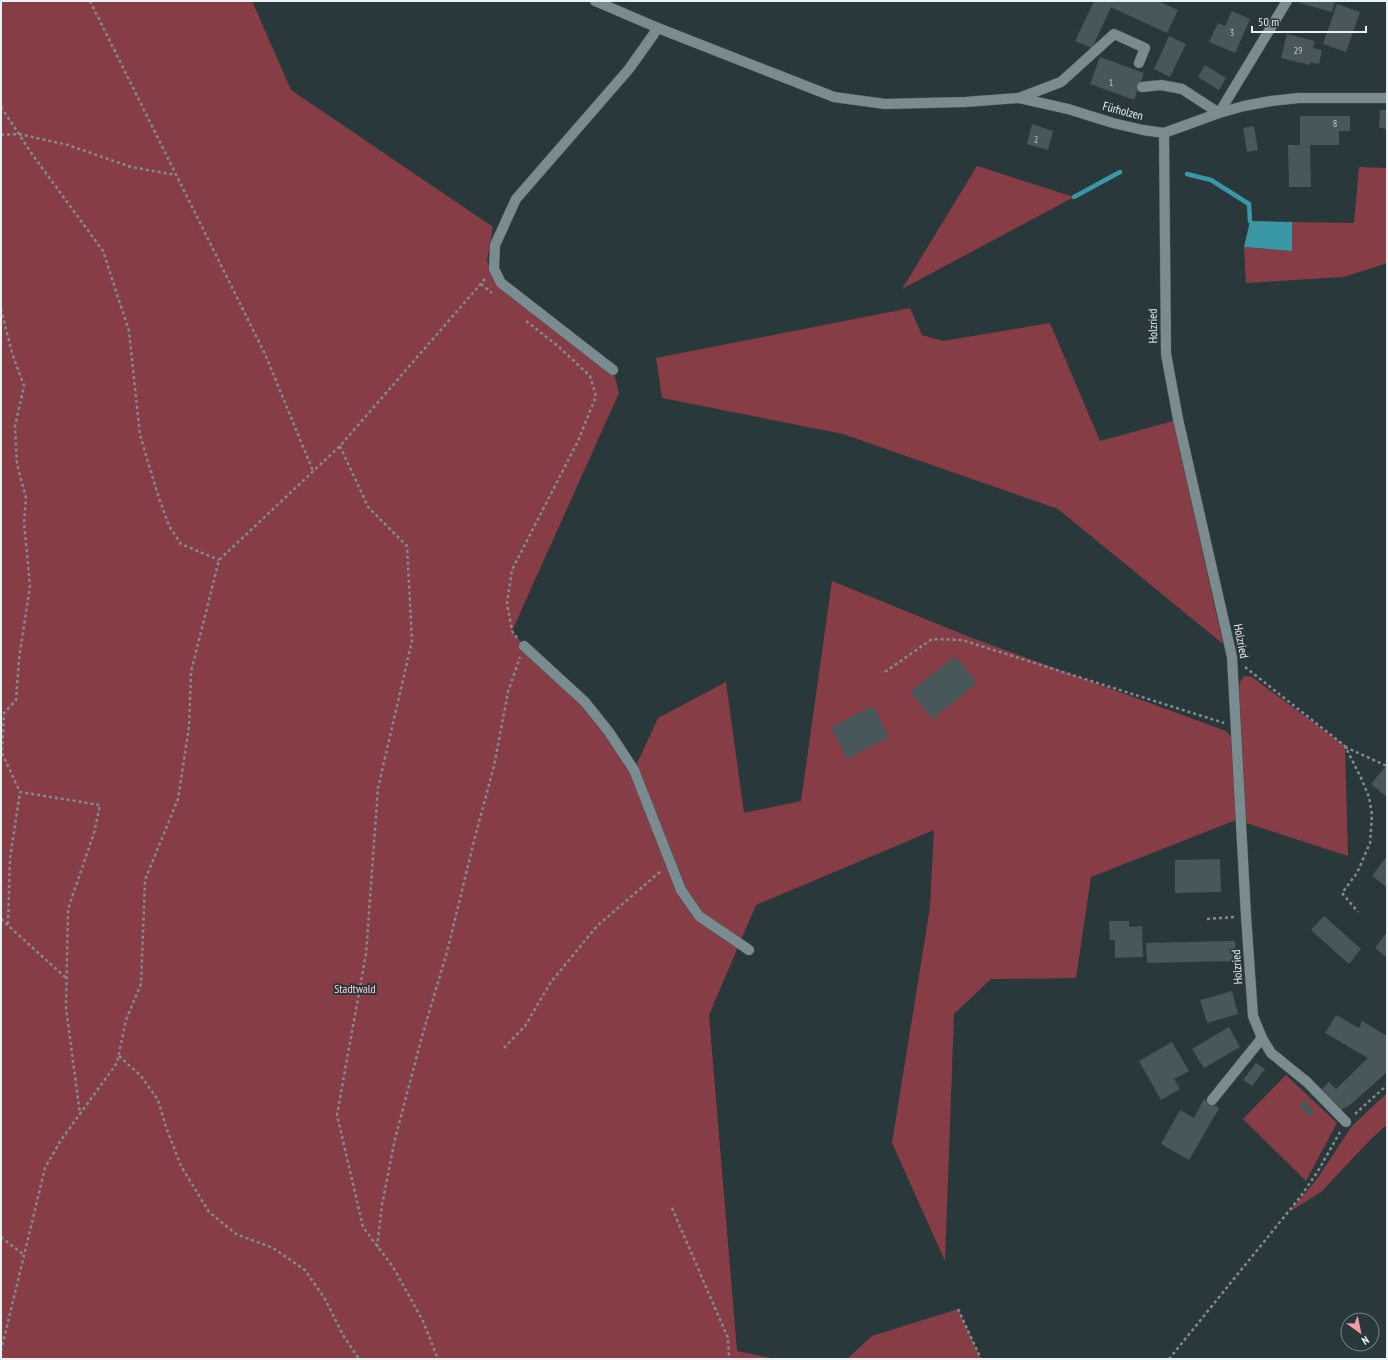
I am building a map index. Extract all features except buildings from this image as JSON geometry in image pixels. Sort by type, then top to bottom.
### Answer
[{"type":"street","points":[[595,1],[658,28],[834,97],[884,104],[965,102],[1019,98],[1061,82],[1114,34],[1145,48],[1139,63]]},
{"type":"street","points":[[1142,87],[1161,85],[1182,89],[1219,113],[1287,1]]},
{"type":"street","points":[[613,370],[501,283],[494,269],[495,244],[516,199],[629,69],[658,28]]},
{"type":"street","name":"Fürholzen","points":[[1019,98],[1068,109],[1113,123],[1164,133],[1219,113],[1271,101],[1300,98],[1387,98]]},
{"type":"street","name":"Holzried","points":[[1164,133],[1165,328],[1167,360],[1178,419],[1232,657],[1253,1016],[1262,1038],[1271,1053],[1307,1082],[1346,1122]]},
{"type":"street","points":[[524,646],[585,702],[610,732],[634,770],[681,890],[699,916],[749,950]]},
{"type":"street","points":[[1212,1100],[1262,1038]]},
{"type":"path","points":[[90,1],[265,354],[313,471]]},
{"type":"path","points":[[1,107],[32,154],[103,252],[129,331],[140,435],[169,526],[181,544],[219,560]]},
{"type":"path","points":[[1,135],[19,134],[68,145],[132,167],[177,175]]},
{"type":"path","points":[[1,1352],[45,1168],[61,1140],[117,1063],[126,1020],[141,984],[145,880],[178,799],[189,728],[191,672],[219,560],[340,446],[494,269]]},
{"type":"path","points":[[481,284],[493,294]]},
{"type":"path","points":[[1,309],[12,354],[24,386],[15,426],[17,464],[26,498],[24,522],[30,586],[19,659],[16,700],[4,713],[2,753],[20,792],[10,859],[8,924]]},
{"type":"path","points":[[377,1247],[382,1205],[395,1139],[423,1033],[447,952],[494,766],[508,692],[524,646],[512,631],[507,603],[512,570],[578,441],[596,396],[590,376],[559,347],[523,318]]},
{"type":"path","points":[[340,446],[368,507],[406,546],[412,641],[378,788],[366,954],[337,1115],[362,1227],[393,1267],[423,1320],[438,1359]]},
{"type":"path","points":[[885,672],[932,639],[962,640],[1236,726]]},
{"type":"path","points":[[1232,657],[1345,746],[1387,766]]},
{"type":"path","points":[[1345,746],[1366,792],[1372,815],[1370,843],[1357,873],[1342,893],[1358,912]]},
{"type":"path","points":[[20,792],[100,805],[94,833],[68,909],[66,1008],[80,1115]]},
{"type":"path","points":[[504,1048],[525,1026],[551,982],[597,926],[671,863]]},
{"type":"path","points":[[1207,919],[1246,916]]},
{"type":"path","points":[[1,919],[66,978]]},
{"type":"path","points":[[119,1056],[141,1076],[158,1100],[166,1127],[181,1166],[209,1212],[236,1234],[273,1248],[305,1270],[325,1299],[343,1335],[359,1359]]},
{"type":"path","points":[[1169,1359],[1297,1201],[1318,1171],[1346,1122],[1387,1085]]},
{"type":"path","points":[[672,1208],[728,1338],[729,1359]]},
{"type":"path","points":[[1,1237],[24,1255]]},
{"type":"path","points":[[958,1309],[982,1359]]},
{"type":"green space","name":"Stadtwald","points":[[1,1],[252,1],[291,90],[493,227],[487,260],[493,280],[613,370],[619,393],[512,631],[524,646],[585,702],[634,770],[658,718],[726,682],[744,813],[801,801],[832,581],[972,638],[1226,731],[1231,736],[1233,743],[1236,820],[1091,877],[1076,978],[991,979],[954,1014],[945,1261],[892,1143],[930,907],[934,830],[756,905],[709,1015],[737,1351],[776,1359],[1,1359]]},
{"type":"green space","points":[[977,166],[1074,197],[902,289]]},
{"type":"green space","points":[[1359,167],[1387,168],[1387,263],[1344,277],[1246,283],[1244,247],[1291,251],[1292,222],[1354,223]]},
{"type":"green space","points":[[910,308],[922,335],[943,341],[1050,323],[1100,441],[1173,421],[1223,644],[1058,509],[843,434],[662,398],[656,358]]},
{"type":"green space","points":[[1244,676],[1252,677],[1345,746],[1348,856],[1246,823],[1239,688],[1240,682]]},
{"type":"green space","points":[[1286,1075],[1337,1123],[1306,1181],[1243,1119]]},
{"type":"green space","points":[[1387,1093],[1387,1125],[1372,1138],[1321,1192],[1289,1212],[1317,1179],[1352,1126]]},
{"type":"green space","points":[[958,1309],[981,1359],[847,1359],[872,1336]]},
{"type":"water","points":[[1250,221],[1292,222],[1292,251],[1244,247]]},
{"type":"waterway","points":[[1074,197],[1120,172]]},
{"type":"waterway","points":[[1187,174],[1211,180],[1249,204],[1250,221]]}]
